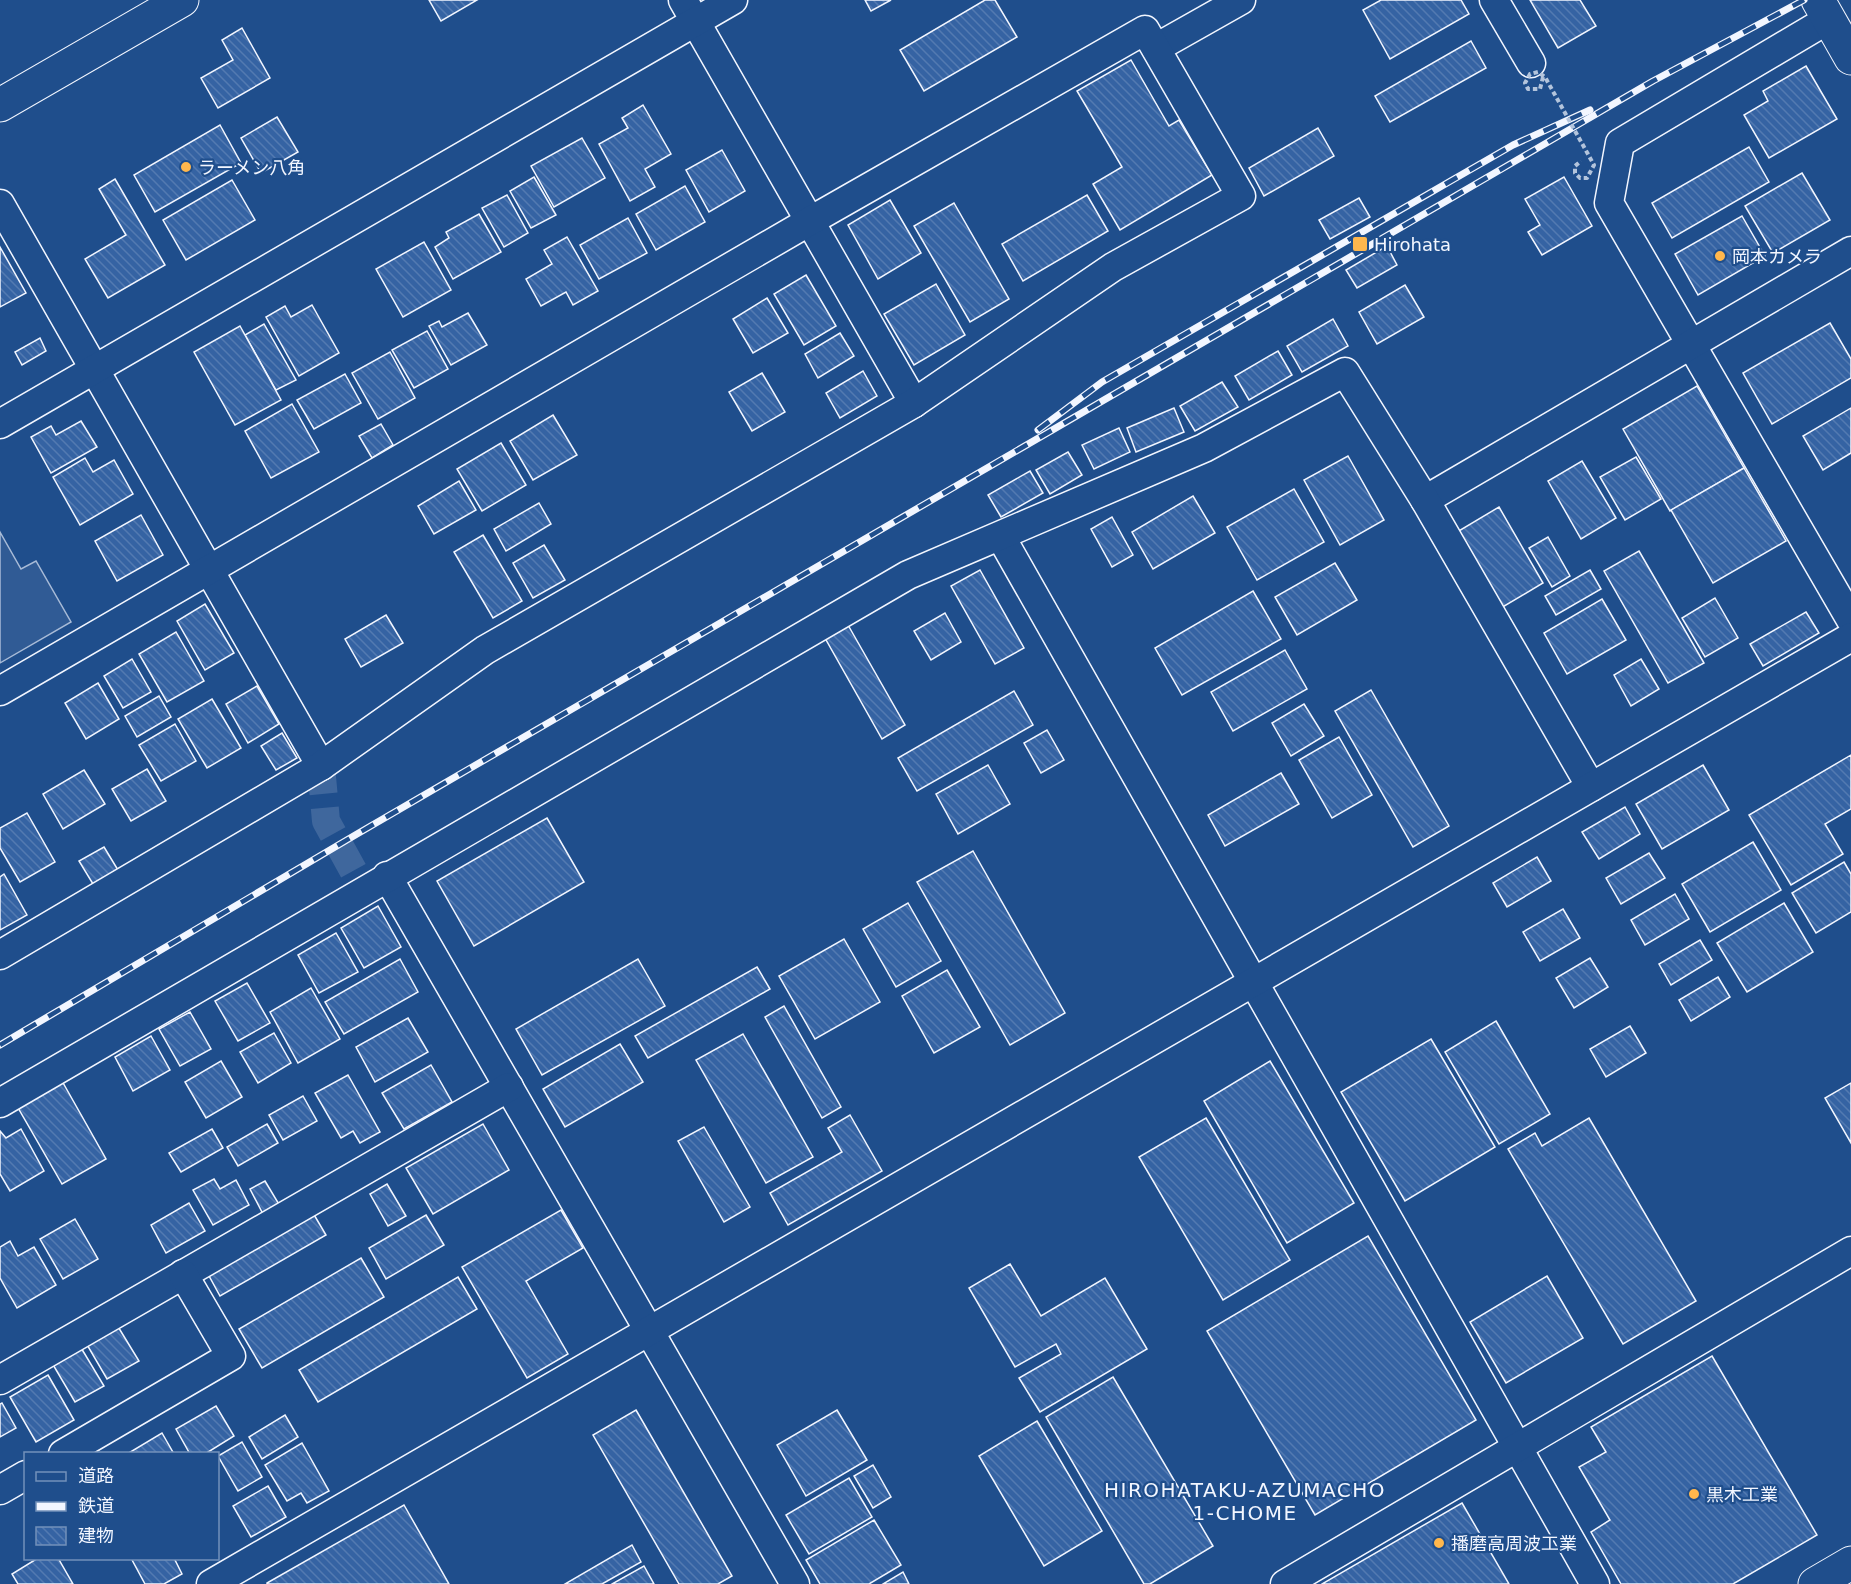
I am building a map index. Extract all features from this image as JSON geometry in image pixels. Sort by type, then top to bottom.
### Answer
[{"type":"main road","points":[[0,105],[182,0]]},
{"type":"main road","points":[[1815,1584],[1851,1563]]},
{"type":"street","points":[[0,424],[94,370],[689,11],[733,0]]},
{"type":"street","points":[[1156,48],[1241,0]]},
{"type":"street","points":[[1494,0],[1537,70]]},
{"type":"street","points":[[689,11],[914,403]]},
{"type":"street","points":[[1838,29],[1620,143],[1609,203],[1851,620]]},
{"type":"street","points":[[0,691],[810,221],[1145,30],[1241,195],[1113,267],[914,403],[485,650],[321,766],[0,955]]},
{"type":"street","points":[[0,204],[321,766]]},
{"type":"street","points":[[1425,500],[1851,250]]},
{"type":"street","points":[[0,1103],[908,575],[1204,448],[1345,372],[1425,500],[1591,787]]},
{"type":"street","points":[[1001,537],[1595,1584]]},
{"type":"street","points":[[211,1584],[1851,637]]},
{"type":"street","points":[[387,876],[795,1584]]},
{"type":"street","points":[[0,1380],[509,1087]]},
{"type":"street","points":[[1285,1584],[1851,1251]]},
{"type":"street","points":[[66,1452],[231,1356],[183,1274]]},
{"type":"street","points":[[0,1490],[24,1476]]},
{"type":"path","points":[[1537,70],[1540,89],[1528,89],[1525,83],[1530,74],[1538,72],[1545,76],[1594,165],[1587,178],[1580,178],[1575,173],[1575,166],[1581,161]]},
{"type":"shaded area","points":[[0,532],[21,569],[36,561],[71,622],[0,663]]},
{"type":"building","points":[[429,0],[477,0],[441,21]]},
{"type":"building","points":[[865,0],[891,0],[871,11]]},
{"type":"building","points":[[985,0],[995,0],[1017,37],[924,91],[900,50]]},
{"type":"building","points":[[1381,0],[1461,0],[1469,14],[1390,59],[1363,10]]},
{"type":"building","points":[[1530,0],[1580,0],[1596,26],[1558,48]]},
{"type":"building","points":[[242,28],[270,78],[218,108],[201,78],[233,60],[222,40]]},
{"type":"building","points":[[1471,41],[1486,68],[1390,122],[1375,96]]},
{"type":"building","points":[[1131,60],[1169,126],[1179,120],[1212,175],[1120,230],[1093,184],[1122,167],[1077,91]]},
{"type":"building","points":[[1806,66],[1837,119],[1769,158],[1744,115],[1768,101],[1763,91]]},
{"type":"building","points":[[643,105],[671,154],[645,169],[655,187],[630,201],[599,144],[628,128],[622,118]]},
{"type":"building","points":[[277,117],[298,152],[261,173],[241,138]]},
{"type":"building","points":[[220,125],[241,163],[155,212],[134,175]]},
{"type":"building","points":[[1318,128],[1334,156],[1264,196],[1249,168]]},
{"type":"building","points":[[582,138],[605,178],[554,207],[531,166]]},
{"type":"building","points":[[1749,147],[1769,182],[1672,238],[1652,203]]},
{"type":"building","points":[[722,150],[745,191],[709,212],[686,170]]},
{"type":"building","points":[[1802,173],[1830,220],[1773,253],[1745,206]]},
{"type":"building","points":[[534,177],[556,215],[531,228],[510,191]]},
{"type":"building","points":[[1564,177],[1592,226],[1542,255],[1528,232],[1540,225],[1525,199]]},
{"type":"building","points":[[115,179],[165,265],[108,298],[85,259],[126,235],[99,189]]},
{"type":"building","points":[[232,180],[255,220],[186,260],[163,220]]},
{"type":"building","points":[[685,186],[705,222],[656,250],[636,214]]},
{"type":"building","points":[[507,195],[528,233],[504,247],[482,208]]},
{"type":"building","points":[[1087,195],[1108,231],[1023,281],[1002,244]]},
{"type":"building","points":[[1359,198],[1370,217],[1330,239],[1319,220]]},
{"type":"building","points":[[890,200],[921,253],[878,279],[848,225]]},
{"type":"building","points":[[954,203],[1009,299],[970,322],[914,226]]},
{"type":"building","points":[[479,214],[501,252],[453,279],[435,247],[449,238],[446,232]]},
{"type":"building","points":[[1742,216],[1765,256],[1698,295],[1675,254]]},
{"type":"building","points":[[628,218],[647,253],[599,279],[580,245]]},
{"type":"building","points":[[567,237],[598,291],[573,305],[566,292],[541,306],[526,279],[552,264],[544,250]]},
{"type":"building","points":[[424,242],[451,290],[403,317],[376,269]]},
{"type":"building","points":[[1387,246],[1397,265],[1357,288],[1346,270]]},
{"type":"building","points":[[0,247],[26,293],[0,307]]},
{"type":"building","points":[[806,275],[836,326],[804,345],[774,294]]},
{"type":"building","points":[[936,284],[965,335],[914,365],[884,314]]},
{"type":"building","points":[[1405,285],[1424,317],[1377,344],[1359,312]]},
{"type":"building","points":[[767,298],[788,333],[753,353],[733,319]]},
{"type":"building","points":[[312,305],[339,353],[299,376],[266,317],[285,306],[291,317]]},
{"type":"building","points":[[468,313],[487,345],[451,365],[429,326],[439,321],[442,327]]},
{"type":"building","points":[[1333,319],[1348,346],[1302,372],[1287,346]]},
{"type":"building","points":[[1830,323],[1851,359],[1851,378],[1772,424],[1743,373]]},
{"type":"building","points":[[264,324],[296,380],[276,390],[245,335]]},
{"type":"building","points":[[240,326],[281,400],[235,425],[194,352]]},
{"type":"building","points":[[427,331],[448,369],[414,388],[392,350]]},
{"type":"building","points":[[840,333],[854,356],[818,378],[805,354]]},
{"type":"building","points":[[40,338],[46,351],[22,365],[15,352]]},
{"type":"building","points":[[1278,351],[1292,375],[1249,400],[1235,376]]},
{"type":"building","points":[[390,352],[415,398],[378,419],[352,373]]},
{"type":"building","points":[[863,371],[877,396],[840,418],[826,393]]},
{"type":"building","points":[[762,373],[785,412],[752,431],[729,392]]},
{"type":"building","points":[[345,374],[361,403],[314,429],[297,400]]},
{"type":"building","points":[[1222,382],[1238,407],[1195,431],[1180,406]]},
{"type":"building","points":[[1697,386],[1744,468],[1670,511],[1623,429]]},
{"type":"building","points":[[292,404],[319,452],[271,478],[245,431]]},
{"type":"building","points":[[1174,408],[1184,432],[1136,452],[1127,428]]},
{"type":"building","points":[[1851,408],[1851,453],[1823,470],[1803,436]]},
{"type":"building","points":[[553,415],[577,455],[533,480],[510,441]]},
{"type":"building","points":[[81,421],[97,447],[51,473],[31,437],[51,426],[56,435]]},
{"type":"building","points":[[381,424],[393,445],[372,458],[359,436]]},
{"type":"building","points":[[1119,428],[1130,452],[1094,469],[1082,445]]},
{"type":"building","points":[[501,443],[526,485],[482,511],[457,469]]},
{"type":"building","points":[[1068,452],[1082,475],[1050,494],[1036,470]]},
{"type":"building","points":[[1348,456],[1384,520],[1340,545],[1304,480]]},
{"type":"building","points":[[1636,457],[1661,499],[1625,520],[1600,477]]},
{"type":"building","points":[[85,458],[93,472],[114,460],[133,494],[80,525],[53,477]]},
{"type":"building","points":[[1582,461],[1616,518],[1581,539],[1548,481]]},
{"type":"building","points":[[1744,468],[1786,541],[1713,583],[1671,510]]},
{"type":"building","points":[[1030,471],[1043,493],[1001,517],[988,495]]},
{"type":"building","points":[[459,481],[476,510],[434,534],[418,506]]},
{"type":"building","points":[[1294,489],[1324,542],[1257,580],[1227,527]]},
{"type":"building","points":[[1193,496],[1215,533],[1153,569],[1132,532]]},
{"type":"building","points":[[539,503],[551,524],[506,551],[494,529]]},
{"type":"building","points":[[1499,507],[1543,583],[1501,608],[1457,532]]},
{"type":"building","points":[[141,515],[163,555],[117,581],[95,541]]},
{"type":"building","points":[[1112,517],[1133,555],[1112,567],[1091,529]]},
{"type":"building","points":[[483,535],[522,601],[493,618],[454,552]]},
{"type":"building","points":[[1548,537],[1570,576],[1552,587],[1529,548]]},
{"type":"building","points":[[544,545],[565,580],[533,598],[513,563]]},
{"type":"building","points":[[1639,551],[1704,663],[1668,683],[1604,571]]},
{"type":"building","points":[[1335,563],[1357,600],[1297,635],[1275,597]]},
{"type":"building","points":[[980,570],[1024,648],[995,664],[951,586]]},
{"type":"building","points":[[1590,570],[1601,589],[1556,615],[1545,596]]},
{"type":"building","points":[[1253,591],[1281,639],[1182,695],[1155,648]]},
{"type":"building","points":[[1715,598],[1738,638],[1705,657],[1682,618]]},
{"type":"building","points":[[1602,599],[1626,640],[1567,674],[1544,633]]},
{"type":"building","points":[[205,604],[234,653],[205,670],[177,621]]},
{"type":"building","points":[[1806,612],[1819,633],[1763,666],[1750,644]]},
{"type":"building","points":[[945,613],[961,642],[931,660],[914,631]]},
{"type":"building","points":[[386,615],[403,643],[361,667],[345,639]]},
{"type":"building","points":[[848,625],[905,725],[882,739],[825,638]]},
{"type":"building","points":[[176,632],[204,681],[167,702],[139,654]]},
{"type":"building","points":[[1285,650],[1307,689],[1233,731],[1211,692]]},
{"type":"building","points":[[132,659],[151,692],[123,708],[104,676]]},
{"type":"building","points":[[1641,659],[1659,689],[1631,706],[1614,675]]},
{"type":"building","points":[[98,683],[119,719],[86,739],[65,703]]},
{"type":"building","points":[[257,686],[279,724],[248,743],[226,704]]},
{"type":"building","points":[[1371,690],[1449,826],[1413,847],[1335,711]]},
{"type":"building","points":[[1014,691],[1033,725],[917,791],[898,758]]},
{"type":"building","points":[[159,696],[171,717],[137,737],[125,716]]},
{"type":"building","points":[[212,699],[241,748],[207,768],[178,719]]},
{"type":"building","points":[[1304,704],[1324,736],[1291,756],[1272,723]]},
{"type":"building","points":[[175,724],[196,761],[161,781],[139,745]]},
{"type":"building","points":[[1047,730],[1064,760],[1041,773],[1024,743]]},
{"type":"building","points":[[282,733],[297,758],[276,770],[261,746]]},
{"type":"building","points":[[1339,737],[1372,795],[1332,818],[1299,760]]},
{"type":"building","points":[[1851,755],[1851,809],[1825,824],[1843,854],[1791,885],[1749,815]]},
{"type":"building","points":[[988,765],[1010,804],[958,834],[936,794]]},
{"type":"building","points":[[1703,765],[1729,810],[1662,849],[1636,804]]},
{"type":"building","points":[[147,769],[166,801],[131,821],[112,789]]},
{"type":"building","points":[[84,770],[105,804],[63,829],[43,794]]},
{"type":"building","points":[[1281,773],[1299,804],[1225,846],[1208,815]]},
{"type":"building","points":[[1625,807],[1640,834],[1599,859],[1582,832]]},
{"type":"building","points":[[27,813],[55,862],[20,882],[0,848],[0,828]]},
{"type":"building","points":[[547,818],[584,882],[474,946],[437,881]]},
{"type":"building","points":[[1753,842],[1781,890],[1710,932],[1682,884]]},
{"type":"building","points":[[104,847],[118,870],[93,884],[79,861]]},
{"type":"building","points":[[973,851],[1065,1013],[1010,1045],[917,882]]},
{"type":"building","points":[[1649,853],[1665,878],[1621,904],[1606,878]]},
{"type":"building","points":[[1537,857],[1551,881],[1507,907],[1493,883]]},
{"type":"building","points":[[1844,862],[1851,874],[1851,912],[1816,933],[1792,893]]},
{"type":"building","points":[[4,874],[27,915],[0,930],[0,877]]},
{"type":"building","points":[[1675,894],[1689,919],[1645,945],[1631,920]]},
{"type":"building","points":[[908,903],[941,961],[896,987],[863,929]]},
{"type":"building","points":[[1784,903],[1813,952],[1747,992],[1717,943]]},
{"type":"building","points":[[378,906],[401,947],[364,968],[341,928]]},
{"type":"building","points":[[1563,909],[1580,938],[1540,961],[1523,932]]},
{"type":"building","points":[[336,933],[358,972],[319,993],[298,955]]},
{"type":"building","points":[[844,939],[880,1002],[815,1039],[779,976]]},
{"type":"building","points":[[1700,940],[1712,960],[1671,985],[1659,964]]},
{"type":"building","points":[[1590,958],[1608,987],[1574,1008],[1556,978]]},
{"type":"building","points":[[400,959],[418,992],[344,1034],[325,1002]]},
{"type":"building","points":[[638,959],[665,1006],[542,1075],[516,1029]]},
{"type":"building","points":[[757,967],[770,989],[648,1058],[635,1036]]},
{"type":"building","points":[[947,970],[980,1027],[934,1053],[902,996]]},
{"type":"building","points":[[1718,977],[1730,997],[1691,1021],[1679,1000]]},
{"type":"building","points":[[247,983],[270,1023],[238,1041],[215,1001]]},
{"type":"building","points":[[311,988],[340,1039],[298,1063],[270,1012]]},
{"type":"building","points":[[784,1006],[841,1107],[822,1118],[765,1017]]},
{"type":"building","points":[[190,1012],[211,1049],[180,1066],[159,1029]]},
{"type":"building","points":[[408,1018],[428,1052],[375,1082],[356,1047]]},
{"type":"building","points":[[1496,1021],[1550,1114],[1499,1144],[1445,1052]]},
{"type":"building","points":[[1630,1026],[1646,1053],[1606,1077],[1590,1049]]},
{"type":"building","points":[[274,1033],[291,1063],[258,1083],[240,1052]]},
{"type":"building","points":[[743,1034],[813,1157],[766,1183],[696,1060]]},
{"type":"building","points":[[151,1036],[170,1070],[133,1091],[115,1057]]},
{"type":"building","points":[[1431,1039],[1495,1147],[1405,1201],[1341,1092]]},
{"type":"building","points":[[620,1044],[643,1082],[565,1127],[543,1089]]},
{"type":"building","points":[[221,1061],[242,1097],[206,1118],[185,1082]]},
{"type":"building","points":[[1270,1061],[1354,1203],[1287,1243],[1204,1101]]},
{"type":"building","points":[[431,1065],[452,1102],[404,1129],[382,1093]]},
{"type":"building","points":[[348,1075],[380,1132],[360,1143],[353,1131],[341,1138],[315,1093]]},
{"type":"building","points":[[62,1081],[106,1159],[62,1184],[17,1106]]},
{"type":"building","points":[[1851,1083],[1851,1143],[1825,1098]]},
{"type":"building","points":[[303,1096],[317,1121],[283,1140],[269,1115]]},
{"type":"building","points":[[850,1115],[882,1171],[788,1225],[770,1193],[842,1152],[828,1128]]},
{"type":"building","points":[[1206,1118],[1290,1260],[1223,1300],[1139,1157]]},
{"type":"building","points":[[1589,1118],[1696,1301],[1623,1344],[1508,1149],[1535,1133],[1542,1146]]},
{"type":"building","points":[[267,1124],[278,1143],[238,1166],[227,1147]]},
{"type":"building","points":[[483,1124],[509,1170],[433,1214],[406,1168]]},
{"type":"building","points":[[704,1127],[750,1207],[724,1222],[678,1141]]},
{"type":"building","points":[[21,1129],[44,1171],[10,1191],[0,1174],[0,1131],[6,1138]]},
{"type":"building","points":[[212,1129],[223,1148],[181,1172],[169,1153]]},
{"type":"building","points":[[214,1179],[220,1189],[236,1180],[249,1205],[213,1225],[193,1190]]},
{"type":"building","points":[[265,1181],[280,1206],[264,1216],[250,1189]]},
{"type":"building","points":[[387,1184],[406,1216],[388,1226],[370,1194]]},
{"type":"building","points":[[189,1203],[205,1231],[166,1253],[151,1225]]},
{"type":"building","points":[[561,1210],[583,1248],[526,1281],[568,1354],[527,1378],[462,1267]]},
{"type":"building","points":[[313,1213],[326,1235],[220,1296],[208,1274]]},
{"type":"building","points":[[426,1215],[444,1245],[386,1279],[369,1248]]},
{"type":"building","points":[[75,1219],[98,1259],[63,1279],[40,1239]]},
{"type":"building","points":[[1368,1236],[1476,1420],[1315,1515],[1207,1331]]},
{"type":"building","points":[[10,1241],[18,1256],[34,1247],[56,1285],[17,1308],[0,1278],[0,1247]]},
{"type":"building","points":[[361,1258],[384,1297],[262,1368],[239,1329]]},
{"type":"building","points":[[1010,1264],[1041,1316],[1105,1278],[1147,1349],[1040,1412],[1019,1378],[1061,1354],[1056,1344],[1015,1367],[969,1288]]},
{"type":"building","points":[[1547,1276],[1583,1338],[1506,1383],[1470,1322]]},
{"type":"building","points":[[458,1277],[477,1309],[318,1402],[299,1370]]},
{"type":"building","points":[[117,1325],[139,1361],[107,1379],[86,1343]]},
{"type":"building","points":[[80,1346],[104,1386],[75,1402],[52,1363]]},
{"type":"building","name":"黒木工業","points":[[1712,1356],[1817,1535],[1733,1584],[1621,1584],[1591,1532],[1610,1520],[1579,1467],[1606,1452],[1591,1427]]},
{"type":"building","points":[[48,1375],[74,1420],[36,1442],[10,1397]]},
{"type":"building","points":[[1113,1377],[1213,1546],[1150,1584],[1144,1584],[1046,1417]]},
{"type":"building","points":[[2,1403],[16,1428],[0,1437],[0,1404]]},
{"type":"building","points":[[216,1406],[234,1436],[208,1452],[189,1452],[176,1429]]},
{"type":"building","points":[[636,1410],[732,1576],[718,1584],[679,1584],[593,1435]]},
{"type":"building","points":[[837,1410],[867,1460],[806,1496],[777,1445]]},
{"type":"building","points":[[285,1415],[298,1437],[262,1459],[249,1437]]},
{"type":"building","points":[[1037,1421],[1102,1531],[1044,1566],[979,1456]]},
{"type":"building","points":[[162,1433],[173,1452],[130,1452]]},
{"type":"building","points":[[242,1442],[262,1477],[238,1491],[219,1455]]},
{"type":"building","points":[[302,1443],[329,1491],[307,1503],[301,1493],[287,1501],[265,1465]]},
{"type":"building","points":[[873,1465],[891,1497],[873,1508],[854,1476]]},
{"type":"building","points":[[849,1478],[872,1517],[809,1554],[786,1515]]},
{"type":"building","points":[[268,1486],[286,1517],[251,1537],[233,1506]]},
{"type":"building","name":"播磨高周波工業","points":[[1462,1503],[1509,1584],[1322,1584]]},
{"type":"building","points":[[404,1505],[449,1584],[267,1584],[267,1583]]},
{"type":"building","points":[[874,1520],[901,1565],[869,1584],[820,1584],[806,1560]]},
{"type":"building","points":[[632,1545],[641,1562],[602,1584],[565,1584]]},
{"type":"building","points":[[35,1560],[59,1560],[73,1584],[18,1584],[12,1574]]},
{"type":"building","points":[[132,1560],[175,1560],[182,1574],[164,1584],[145,1584]]},
{"type":"building","points":[[644,1566],[654,1584],[612,1584]]},
{"type":"building","points":[[903,1572],[909,1584],[883,1584]]},
{"type":"tunnel","points":[[321,766],[326,821],[364,890]]},
{"type":"railway","points":[[0,1045],[357,834],[1653,81],[1804,0]]},
{"type":"railway","points":[[1038,430],[1102,382],[1513,145],[1590,110]]},
{"type":"place","name":"ラーメン八角","points":[[186,167]]},
{"type":"place","name":"Hirohata","points":[[1360,244]]},
{"type":"place","name":"岡本カメラ","points":[[1720,256]]},
{"type":"place","name":"黒木工業","points":[[1694,1494]]},
{"type":"place","name":"播磨高周波工業","points":[[1439,1543]]},
{"type":"district","name":"HIROHATAKU-AZUMACHO 1-CHOME","points":[[1245,1502]]}]
